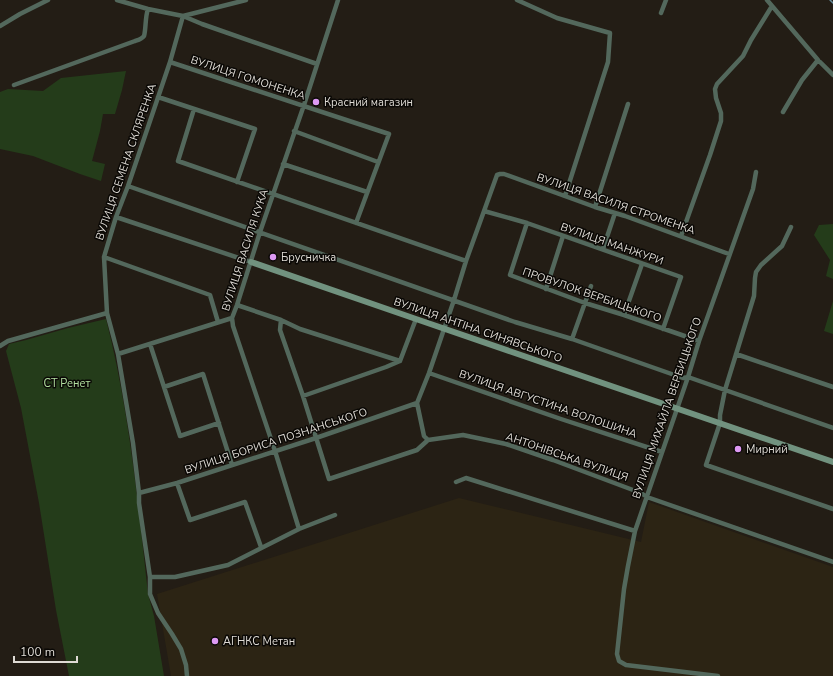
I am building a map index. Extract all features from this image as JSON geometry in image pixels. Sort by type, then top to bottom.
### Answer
[{"type":"street","points":[[0,26],[48,0]]},
{"type":"street","points":[[117,0],[148,9],[183,16],[317,64]]},
{"type":"street","points":[[183,16],[246,0]]},
{"type":"street","name":"ВУЛИЦЯ ВАСИЛЯ КУКА","points":[[299,529],[275,451],[233,326],[232,318],[338,0]]},
{"type":"street","points":[[517,0],[557,18],[610,33],[608,62],[565,196]]},
{"type":"street","points":[[661,13],[666,0]]},
{"type":"street","points":[[767,0],[818,60],[833,75]]},
{"type":"street","points":[[681,236],[721,121],[715,89],[717,84],[743,56],[772,6]]},
{"type":"street","points":[[14,85],[141,39],[144,36],[146,14],[148,9]]},
{"type":"street","name":"ВУЛИЦЯ СЕМЕНА СКЛЯРЕНКА","points":[[183,16],[170,62],[116,217],[104,257],[107,313],[118,354],[133,443],[139,503],[150,577],[150,594],[158,613],[181,649],[186,665],[187,676]]},
{"type":"street","points":[[783,112],[802,80],[818,60]]},
{"type":"street","name":"ВУЛИЦЯ ГОМОНЕНКА","points":[[170,62],[389,134],[378,162]]},
{"type":"street","points":[[158,97],[255,129],[237,182]]},
{"type":"street","points":[[595,207],[628,104]]},
{"type":"street","points":[[194,109],[178,161],[466,261]]},
{"type":"street","points":[[294,131],[378,162],[356,223]]},
{"type":"street","points":[[283,164],[368,192]]},
{"type":"street","name":"ВУЛИЦЯ МИХАЙЛА ВЕРБИЦЬКОГО","points":[[717,676],[626,665],[619,661],[617,654],[624,589],[635,531],[729,254],[753,189],[756,172]]},
{"type":"street","name":"ВУЛИЦЯ ВАСИЛЯ СТРОМЕНКА","points":[[484,211],[497,175],[504,174],[729,254]]},
{"type":"street","name":"ВУЛИЦЯ АНТІНА СИНЯВСЬКОГО","points":[[128,186],[516,322],[572,339],[683,378],[688,377],[833,428]]},
{"type":"street","points":[[281,320],[280,330],[303,396],[329,479],[418,450],[428,440],[424,436],[417,403],[429,373],[484,211]]},
{"type":"street","name":"ВУЛИЦЯ МАНЖУРИ","points":[[484,211],[527,223],[681,277],[663,329]]},
{"type":"street","points":[[603,249],[615,213]]},
{"type":"street","name":"ВУЛИЦЯ АНТІНА СИНЯВСЬКОГО","points":[[116,217],[833,462]]},
{"type":"street","name":"ПРОВУЛОК ВЕРБИЦЬКОГО","points":[[527,223],[510,275],[585,303],[699,341]]},
{"type":"street","points":[[791,227],[782,246],[761,265],[756,272],[754,296],[725,390],[720,423],[706,465],[833,509]]},
{"type":"street","points":[[546,289],[564,236]]},
{"type":"street","points":[[104,257],[210,295],[218,322]]},
{"type":"street","points":[[624,315],[642,264]]},
{"type":"street","points":[[572,339],[591,286]]},
{"type":"street","points":[[237,305],[281,320],[300,329],[400,361]]},
{"type":"street","points":[[0,346],[8,341],[107,313]]},
{"type":"street","points":[[118,354],[232,318]]},
{"type":"street","points":[[303,396],[400,361],[416,319]]},
{"type":"street","points":[[150,344],[180,436],[219,423]]},
{"type":"street","points":[[736,354],[833,387]]},
{"type":"street","name":"ВУЛИЦЯ АВГУСТИНА ВОЛОШИНА","points":[[429,373],[662,452]]},
{"type":"street","points":[[164,387],[203,374],[232,465]]},
{"type":"street","name":"ВУЛИЦЯ БОРИСА ПОЗНАНСЬКОГО","points":[[139,493],[177,483],[316,438],[417,403]]},
{"type":"street","name":"АНТОНІВСЬКА ВУЛИЦЯ","points":[[428,440],[463,435],[506,444],[560,462],[641,493],[647,497],[833,562]]},
{"type":"street","points":[[456,482],[466,478],[635,531]]},
{"type":"street","points":[[177,483],[190,520],[245,502],[261,548]]},
{"type":"street","points":[[150,577],[175,577],[228,565],[299,529],[335,515]]},
{"type":"shaded area","points":[[459,498],[641,542],[649,502],[833,567],[833,676],[171,676],[157,594]]},
{"type":"green space","points":[[126,71],[115,114],[103,114],[92,161],[105,164],[101,181],[33,156],[0,149],[0,92],[8,89],[43,91],[61,78]]},
{"type":"green space","points":[[833,224],[833,279],[826,276],[830,260],[814,235],[819,225]]},
{"type":"green space","points":[[833,301],[833,334],[824,331]]},
{"type":"green space","name":"СТ Ренет","points":[[106,319],[127,421],[148,594],[154,616],[164,676],[69,676],[21,408],[6,351],[9,344]]},
{"type":"waterway","points":[[830,0],[833,3]]},
{"type":"place","name":"Красний магазин","points":[[316,102]]},
{"type":"place","name":"Брусничка","points":[[273,257]]},
{"type":"place","name":"Мирний","points":[[738,449]]},
{"type":"place","name":"АГНКС Метан","points":[[215,641]]}]
